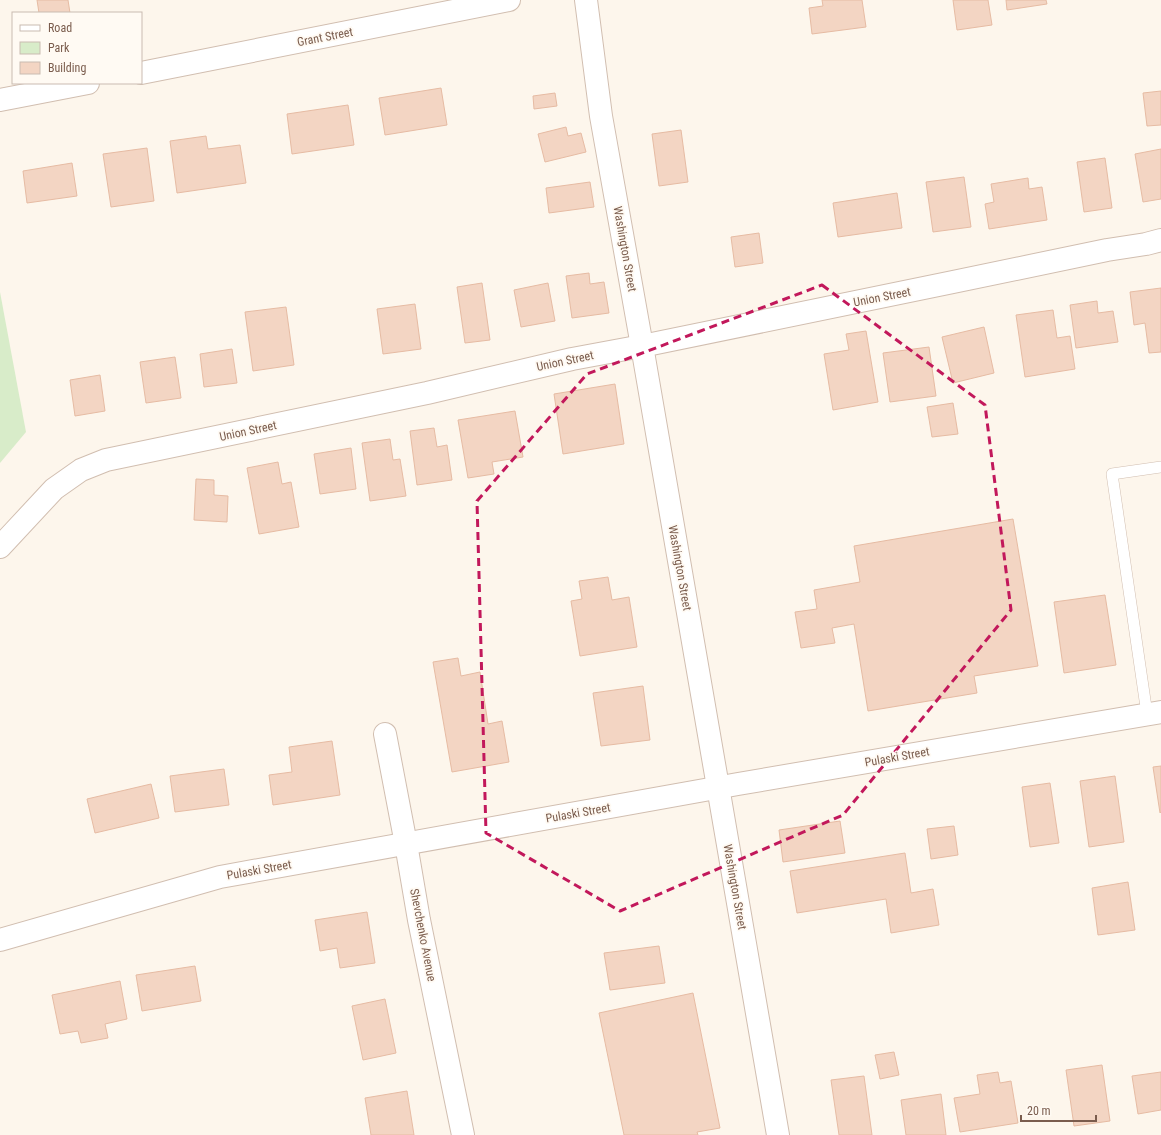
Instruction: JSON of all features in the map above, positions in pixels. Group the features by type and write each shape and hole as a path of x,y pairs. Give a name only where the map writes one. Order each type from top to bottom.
{"street":[{"name":"Grant Street","path":"142,73 509,0"},
{"name":"Washington Street","path":"586,0 601,116 778,1135"},
{"path":"0,100 83,84"},
{"name":"Union Street","path":"0,547 54,489 81,470 106,460 427,393 572,359 1161,240"},
{"name":"Pulaski Street","path":"0,940 220,877 718,788 1154,713"},
{"name":"Shevchenko Avenue","path":"386,734 419,920 463,1135"}],"lane":[{"path":"1154,713 1112,474 1161,467"}],"highlighted area":[{"path":"822,285 985,405 1011,610 843,815 620,911 486,833 477,501 587,374"}],"green space":[{"path":"0,292 26,432 0,463"}],"building":[{"path":"37,0 68,0 70,12 39,12"},
{"path":"822,0 862,0 866,27 812,34 809,8 823,6"},
{"path":"953,0 988,0 992,25 957,30"},
{"path":"1006,0 1046,0 1047,4 1007,10"},
{"path":"441,88 447,125 385,135 379,98"},
{"path":"1161,91 1161,125 1147,126 1143,93"},
{"path":"555,93 557,106 534,109 533,96"},
{"path":"348,105 354,145 292,154 287,114"},
{"path":"566,127 568,136 581,133 586,152 545,162 538,134"},
{"path":"681,130 688,182 659,186 652,134"},
{"path":"206,136 208,149 240,145 246,183 177,193 170,141"},
{"path":"147,148 154,201 111,207 103,154"},
{"path":"1161,149 1161,199 1143,202 1135,154"},
{"path":"1105,158 1112,208 1084,212 1077,162"},
{"path":"72,163 77,196 27,203 23,171"},
{"path":"964,177 971,227 933,232 926,182"},
{"path":"1028,178 1029,189 1042,187 1047,220 989,229 985,204 994,202 991,184"},
{"path":"590,182 594,207 549,213 546,188"},
{"path":"897,193 902,228 838,237 833,203"},
{"path":"759,233 763,263 735,267 731,237"},
{"path":"589,273 590,284 604,282 609,313 572,318 566,276"},
{"path":"482,283 490,340 465,343 457,287"},
{"path":"548,283 555,321 521,327 514,290"},
{"path":"1161,288 1161,352 1149,353 1145,323 1134,325 1130,292"},
{"path":"1097,301 1098,313 1113,311 1118,342 1076,348 1070,305"},
{"path":"415,304 421,349 383,354 377,309"},
{"path":"286,307 294,365 253,371 245,312"},
{"path":"1053,310 1057,338 1070,336 1075,369 1025,377 1016,315"},
{"path":"984,327 994,373 953,383 942,337"},
{"path":"866,331 878,402 833,410 824,354 849,350 846,334"},
{"path":"929,347 936,396 890,402 883,353"},
{"path":"232,349 237,383 204,387 200,354"},
{"path":"175,357 181,398 146,403 140,362"},
{"path":"100,375 105,411 75,416 70,380"},
{"path":"615,384 624,444 563,454 554,394"},
{"path":"953,403 958,434 932,437 927,407"},
{"path":"515,411 523,457 492,462 494,474 468,478 458,420"},
{"path":"434,428 437,447 447,445 452,480 417,485 410,431"},
{"path":"390,439 393,460 400,459 406,496 370,501 362,443"},
{"path":"351,448 356,489 320,494 314,454"},
{"path":"278,462 282,484 291,482 299,527 259,534 247,468"},
{"path":"196,479 214,480 214,495 228,496 227,522 194,520"},
{"path":"1013,519 1038,666 974,676 977,693 868,711 854,624 832,628 835,643 801,648 795,612 817,609 814,590 860,582 854,546"},
{"path":"608,577 612,600 629,597 637,647 580,656 571,601 582,599 579,581"},
{"path":"1105,595 1116,665 1064,673 1054,602"},
{"path":"458,658 461,676 480,672 488,724 502,721 509,762 452,772 433,662"},
{"path":"643,686 650,740 601,746 593,693"},
{"path":"332,741 340,795 273,805 269,775 292,772 289,747"},
{"path":"1161,766 1161,812 1160,813 1153,767"},
{"path":"224,769 229,805 175,812 170,776"},
{"path":"1115,776 1124,842 1089,847 1080,781"},
{"path":"1050,783 1059,843 1030,847 1022,787"},
{"path":"151,784 159,818 95,833 87,799"},
{"path":"840,821 845,853 783,862 779,830"},
{"path":"954,826 958,855 931,859 927,829"},
{"path":"905,853 911,893 933,889 939,925 891,933 886,899 797,913 790,871"},
{"path":"1128,882 1135,930 1098,935 1092,888"},
{"path":"367,912 375,963 340,968 337,948 320,951 315,920"},
{"path":"659,946 665,983 610,990 604,953"},
{"path":"195,966 201,1001 142,1011 136,975"},
{"path":"120,981 127,1019 105,1024 108,1038 81,1043 78,1031 60,1034 52,995"},
{"path":"693,993 720,1128 697,1132 698,1135 624,1135 599,1013"},
{"path":"385,999 396,1053 363,1060 352,1006"},
{"path":"894,1052 899,1075 880,1079 875,1055"},
{"path":"1102,1065 1110,1121 1074,1126 1066,1070"},
{"path":"998,1072 1000,1083 1011,1081 1018,1123 960,1132 954,1098 980,1094 977,1075"},
{"path":"1161,1072 1161,1110 1138,1114 1132,1076"},
{"path":"864,1076 872,1135 839,1135 831,1080"},
{"path":"407,1091 414,1135 371,1135 365,1098"},
{"path":"941,1094 946,1135 906,1135 901,1100"}]}
